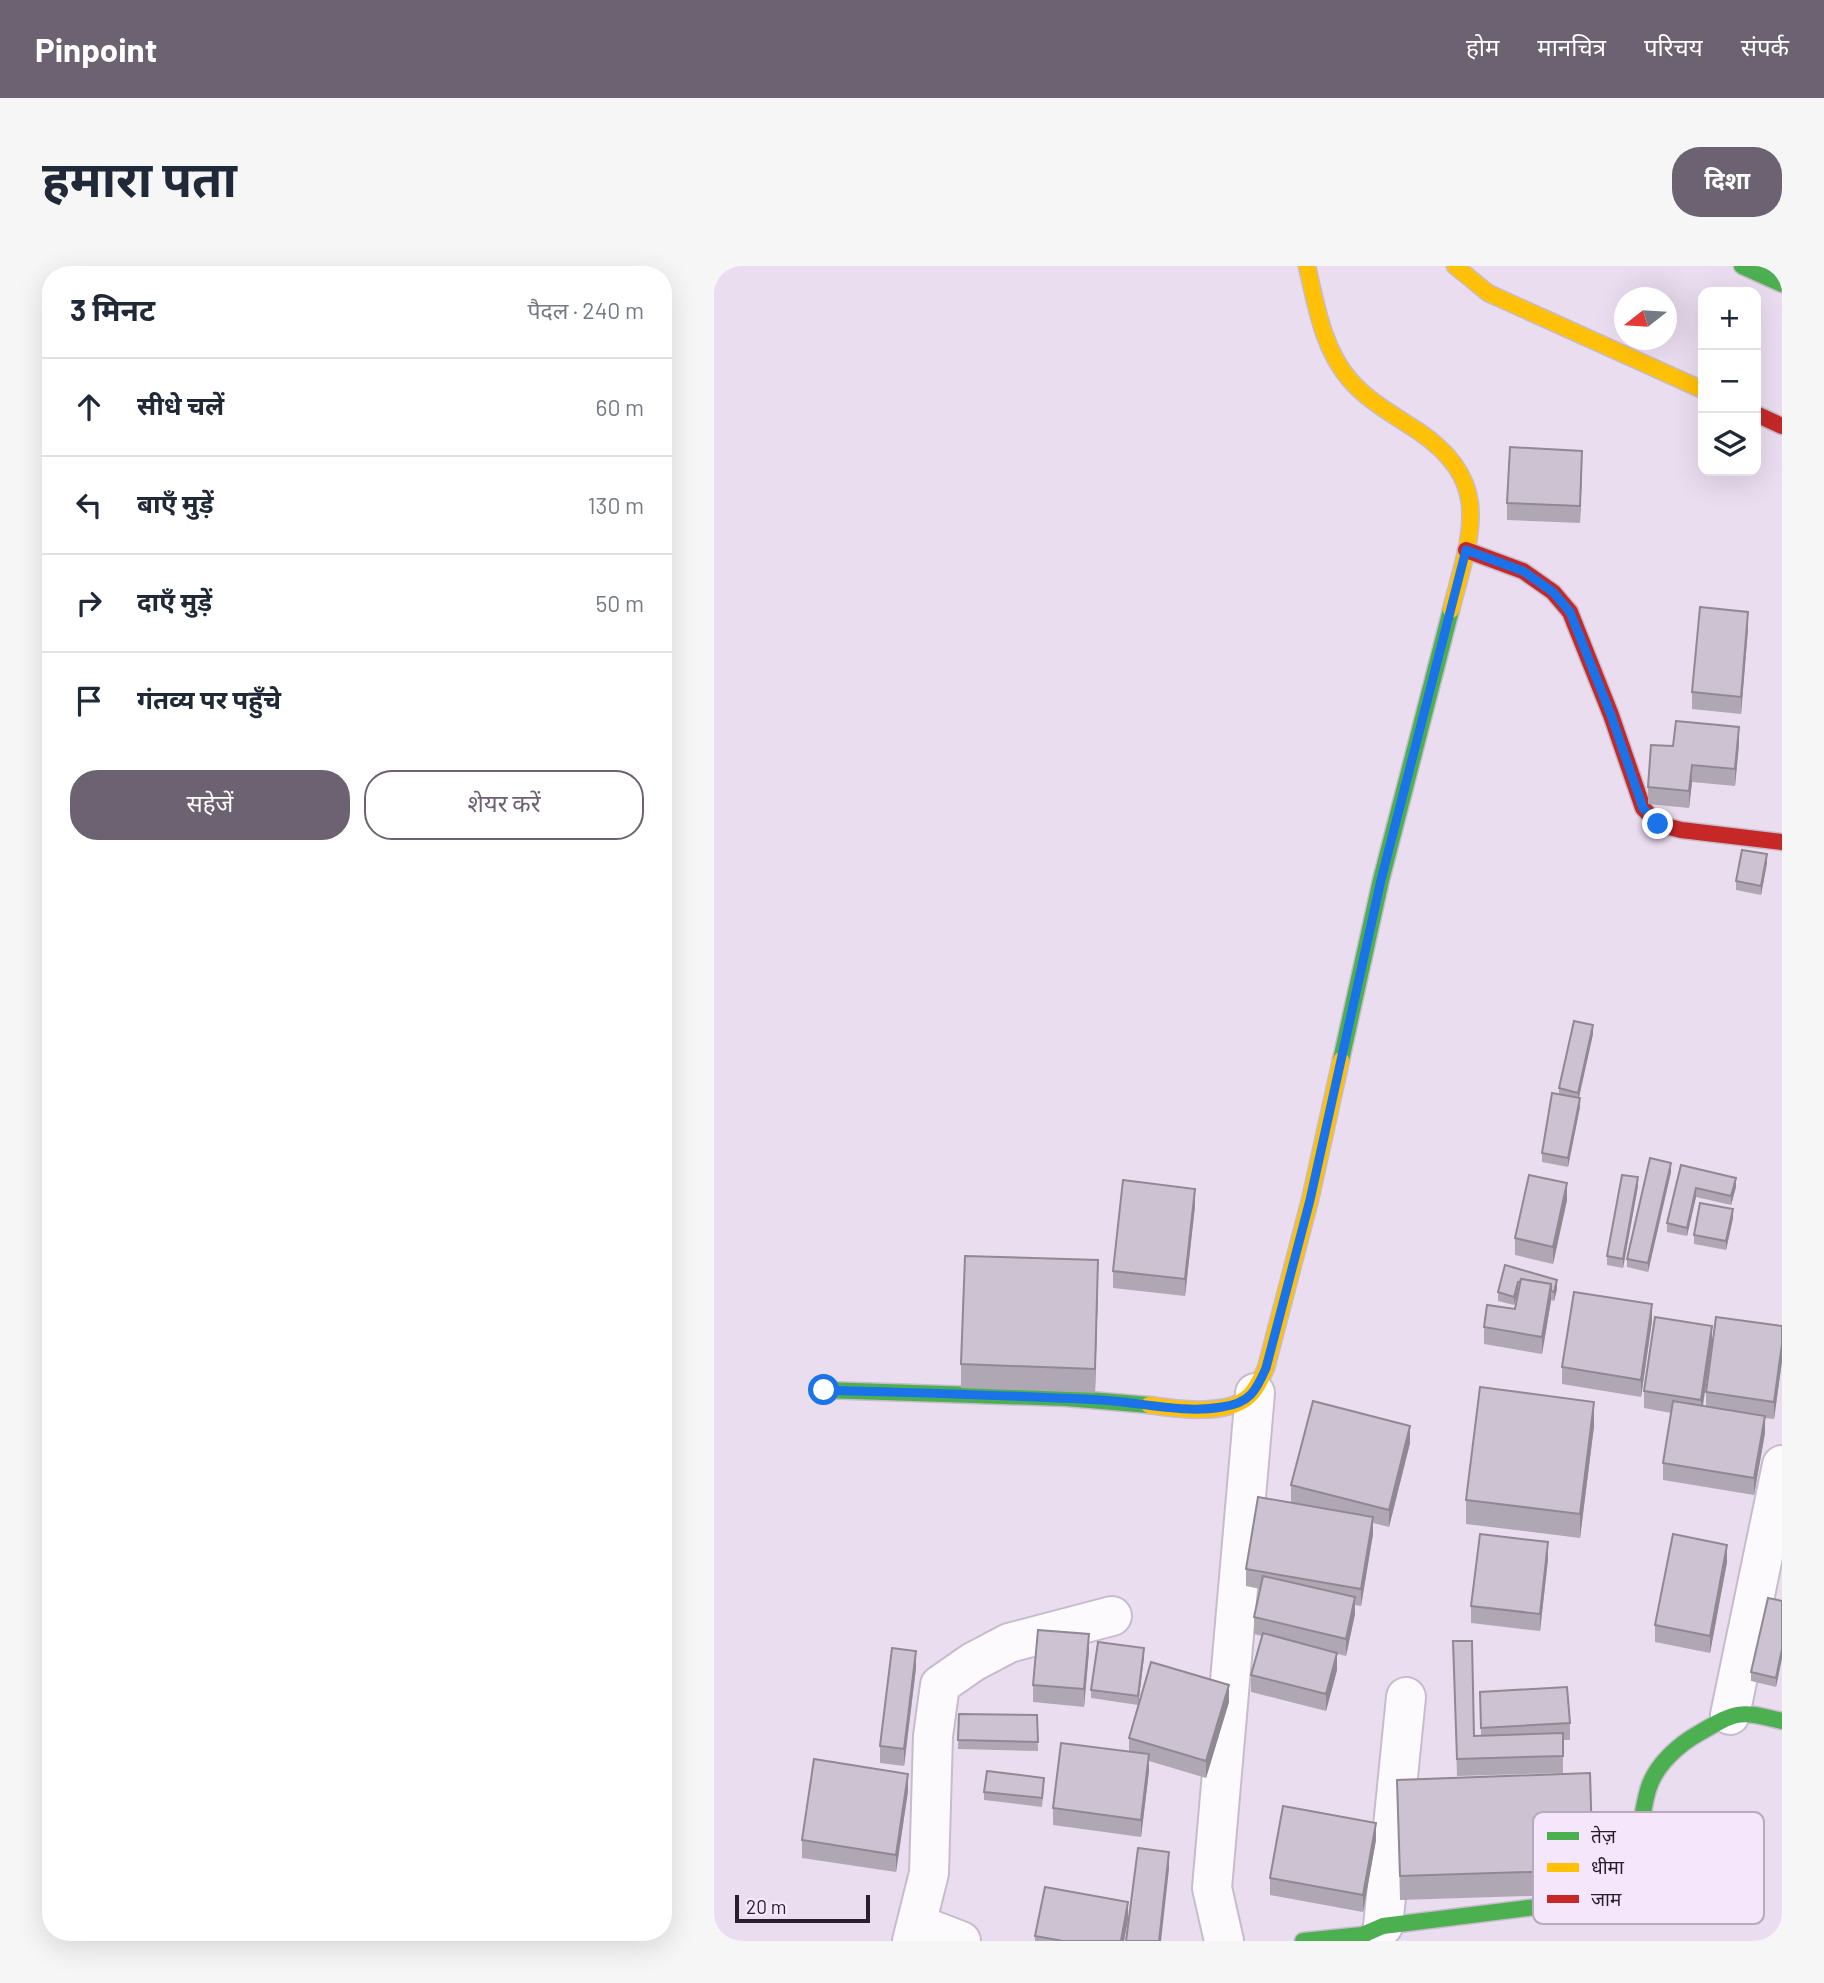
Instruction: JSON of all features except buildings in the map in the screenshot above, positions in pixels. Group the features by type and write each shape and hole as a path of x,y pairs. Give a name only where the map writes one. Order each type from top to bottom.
{"main road":[{"path":"824,1390 1102,1400 1198,1409 1238,1403 1255,1393 1266,1368 1310,1200 1381,880 1472,529 1469,498 1462,473 1442,448 1381,409 1350,380 1331,352 1307,266"},
{"path":"1454,266 1488,293 1698,388"},
{"path":"1742,266 1782,284"},
{"path":"1761,416 1782,426"},
{"path":"1466,550 1523,571 1553,592 1570,612 1611,715 1643,808 1658,824 1681,831 1782,842"},
{"path":"1643,1812 1648,1788 1660,1765 1688,1739 1730,1715 1749,1713 1782,1721"},
{"path":"1303,1941 1362,1935 1383,1926 1533,1907"}],"street":[{"path":"1224,1941 1212,1888 1255,1393"},
{"path":"1730,1715 1782,1465"},
{"path":"961,1941 915,1932 929,1873 933,1736 940,1685 973,1662 1009,1643 1111,1616"},
{"path":"1383,1926 1406,1697"}],"traffic: fast":[{"path":"1742,266 1782,284"},
{"path":"1341,1060 1381,880 1451,610"},
{"path":"824,1390 1066,1398 1149,1405"},
{"path":"1643,1812 1656,1772 1676,1749 1693,1737 1740,1714 1782,1721"},
{"path":"1303,1941 1362,1935 1383,1926 1533,1907"}],"traffic: slow":[{"path":"1307,266 1322,326 1341,368 1365,395 1442,451 1458,470 1467,491 1469,534 1451,610"},
{"path":"1455,266 1488,293 1698,388"},
{"path":"1149,1405 1200,1410 1227,1407 1248,1397 1258,1383 1266,1368 1310,1200 1341,1060"}],"traffic: jam":[{"path":"1761,416 1782,426"},
{"path":"1466,550 1523,571 1553,592 1570,612 1611,715 1643,808 1658,824 1681,830 1782,842"}],"route":[{"path":"824,1390 1102,1400 1198,1409 1238,1403 1255,1393 1266,1368 1310,1200 1381,880 1466,550 1523,571 1553,592 1570,612 1611,715 1643,808 1658,824"}]}
